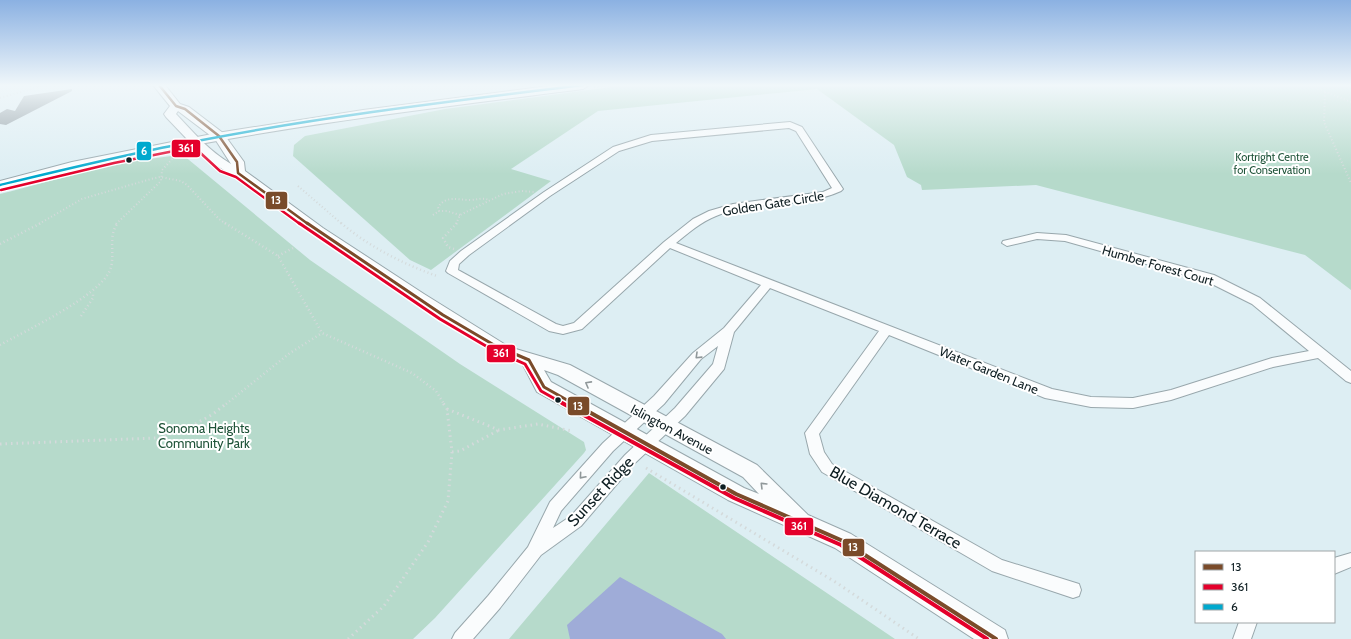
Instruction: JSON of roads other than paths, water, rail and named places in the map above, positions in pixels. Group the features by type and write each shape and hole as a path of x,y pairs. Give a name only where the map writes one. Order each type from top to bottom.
{"main road":[{"name":"Islington Avenue","path":"171,115 223,167 238,173 318,231 418,298 503,350 529,360 564,370 750,471 800,522"},
{"path":"192,115 214,132 237,162 238,173"},
{"path":"0,185 113,158 192,137 293,115"},
{"path":"214,132 349,115"},
{"path":"0,176 63,159 192,137"},
{"name":"Islington Avenue","path":"529,360 544,387 736,494 843,541 996,639"}],"street":[{"name":"Golden Gate Circle","path":"790,125 799,129 838,190 825,195 733,207 713,213 697,221 668,244 578,326 563,330 553,328 452,271 454,263 465,253 547,194 616,149 651,138 790,125"},
{"name":"Humber Forest Court","path":"1007,243 1037,236 1066,238 1210,278 1256,301 1351,378"},
{"name":"Water Garden Lane","path":"668,244 1050,394 1091,402 1133,404 1171,395 1272,363 1322,353"},
{"name":"Sunset Ridge","path":"461,639 494,602 534,552 555,506 608,447 659,400 697,356 728,331 768,284"},
{"name":"Blue Diamond Terrace","path":"886,330 812,433 817,454 827,468 998,566 1073,590"},
{"name":"Sunset Ridge","path":"534,552 576,521 630,459 680,412 719,366 728,331"},
{"path":"1335,566 1351,560"},
{"path":"1242,639 1248,623"}],"water":[{"path":"620,577 722,634 726,639 570,639 567,625"}],"park label":[{"name":"Kortright Centre for Conservation","path":"1272,163"},
{"name":"Sonoma Heights Community Park","path":"204,436"}]}
